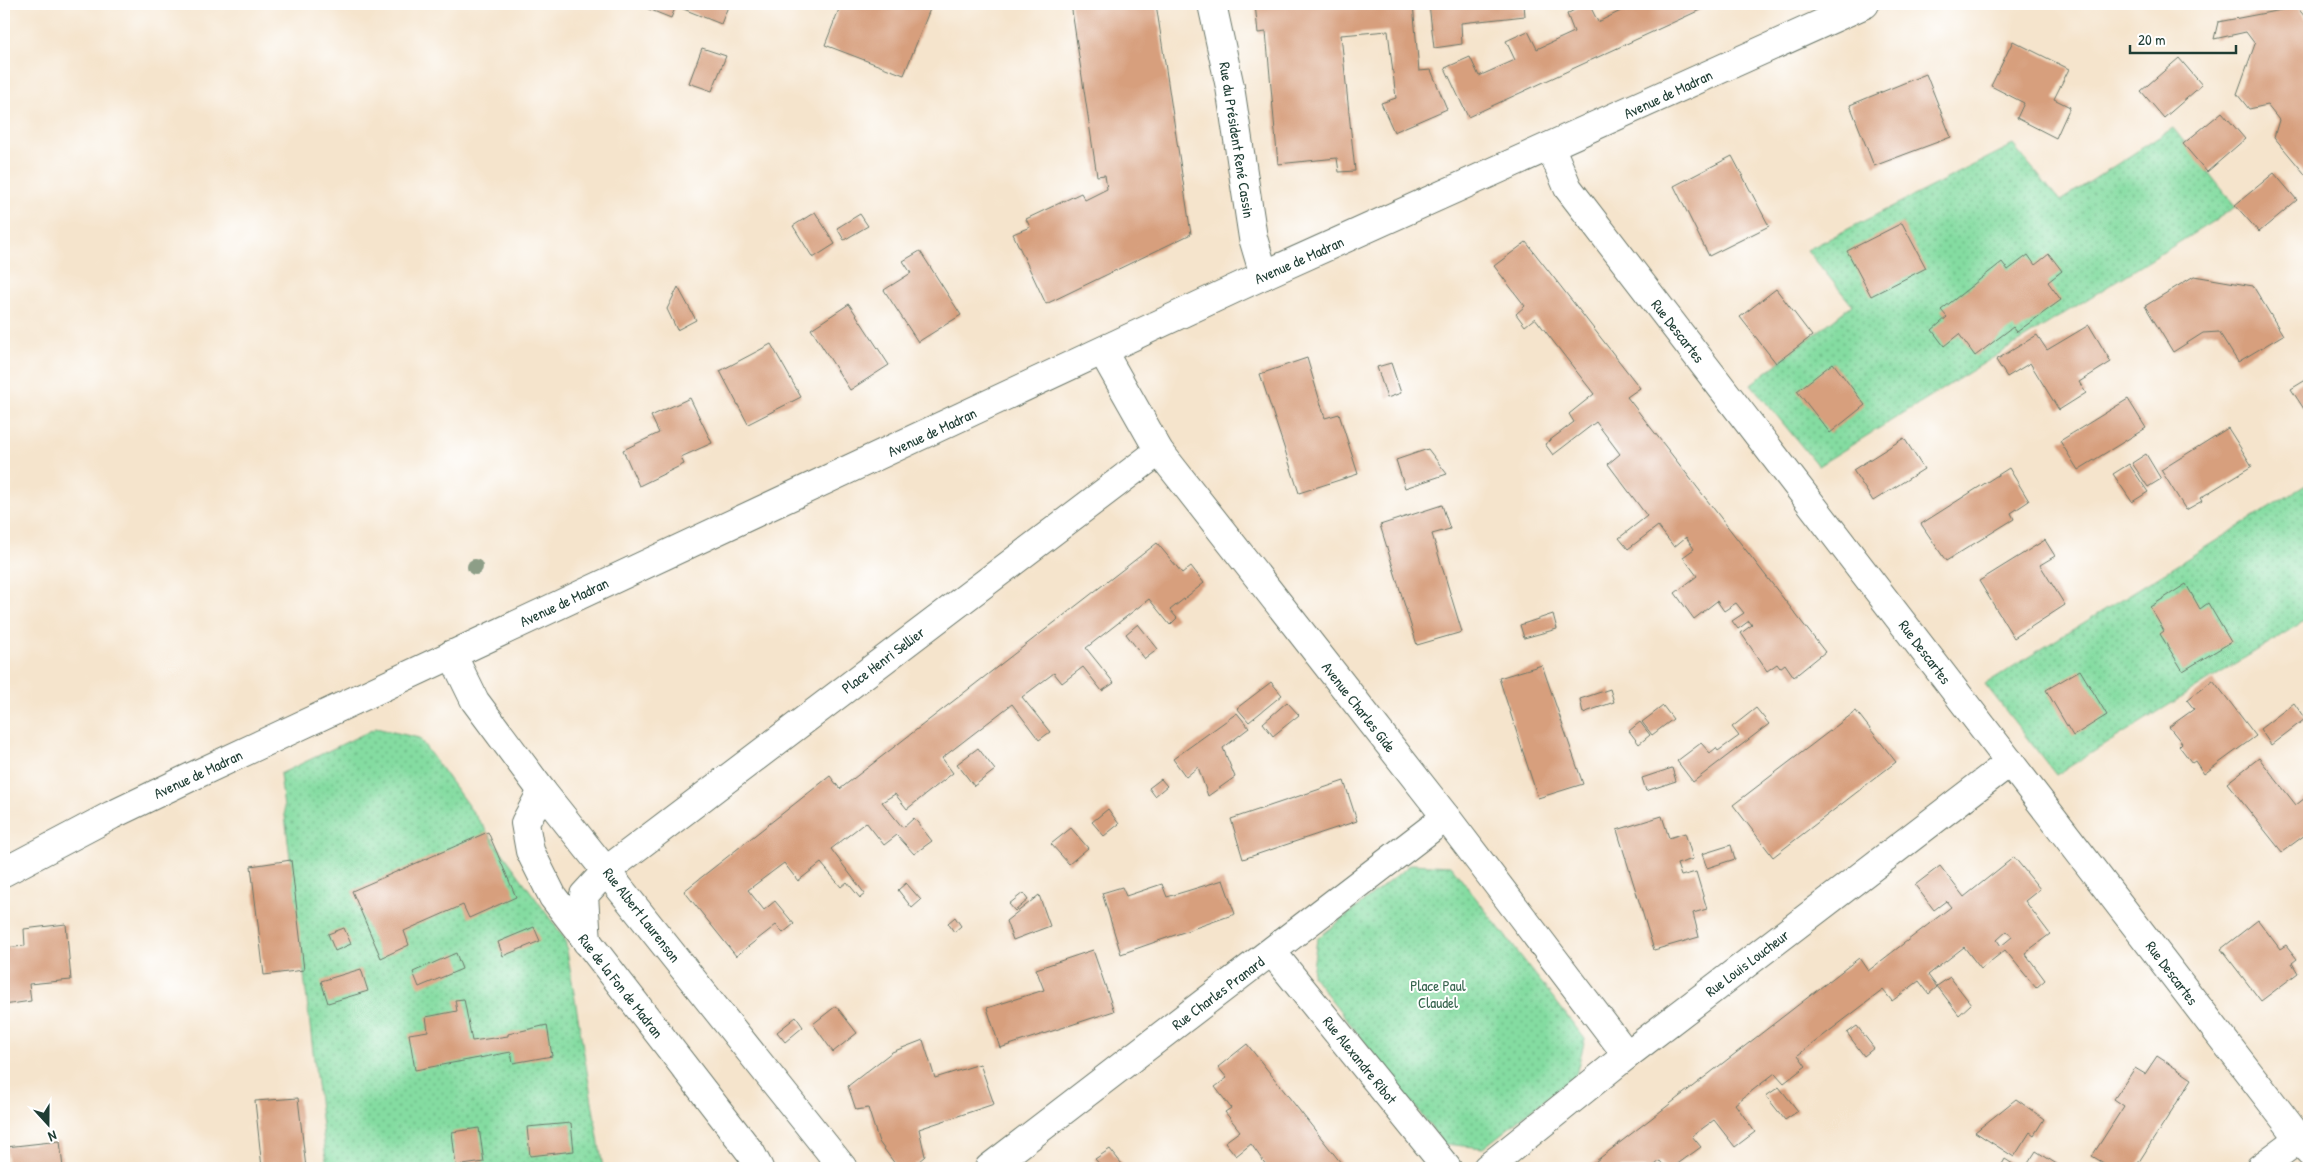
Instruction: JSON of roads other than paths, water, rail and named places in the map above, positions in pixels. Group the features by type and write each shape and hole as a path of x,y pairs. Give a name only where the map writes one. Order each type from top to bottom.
{"street":[{"name":"Rue du Président René Cassin","path":"1212,4 1230,87 1253,238 1264,275"},
{"name":"Avenue de Madran","path":"4,872 112,815 1264,275 1551,148 1865,4"},
{"name":"Rue Descartes","path":"1551,148 1568,188 2304,1145"},
{"name":"Avenue Charles Gide","path":"1103,352 1159,451 1446,817 1627,1055"},
{"name":"Place Henri Sellier","path":"587,942 584,895 607,870 1159,451"},
{"name":"Rue Albert Laurenson","path":"452,654 475,701 542,791 607,870 843,1168"},
{"name":"Rue Louis Loucheur","path":"1487,1168 1627,1055 2010,762"},
{"name":"Rue de la Fon de Madran","path":"542,791 525,823 530,851 553,897 751,1153 759,1168"},
{"name":"Rue Charles Pranard","path":"989,1168 1446,817"},
{"name":"Rue Alexandre Ribot","path":"1272,952 1447,1168"},
{"path":"2260,1168 2304,1145"}],"park label":[{"name":"Place Paul Claudel","path":"1438,994"}]}
